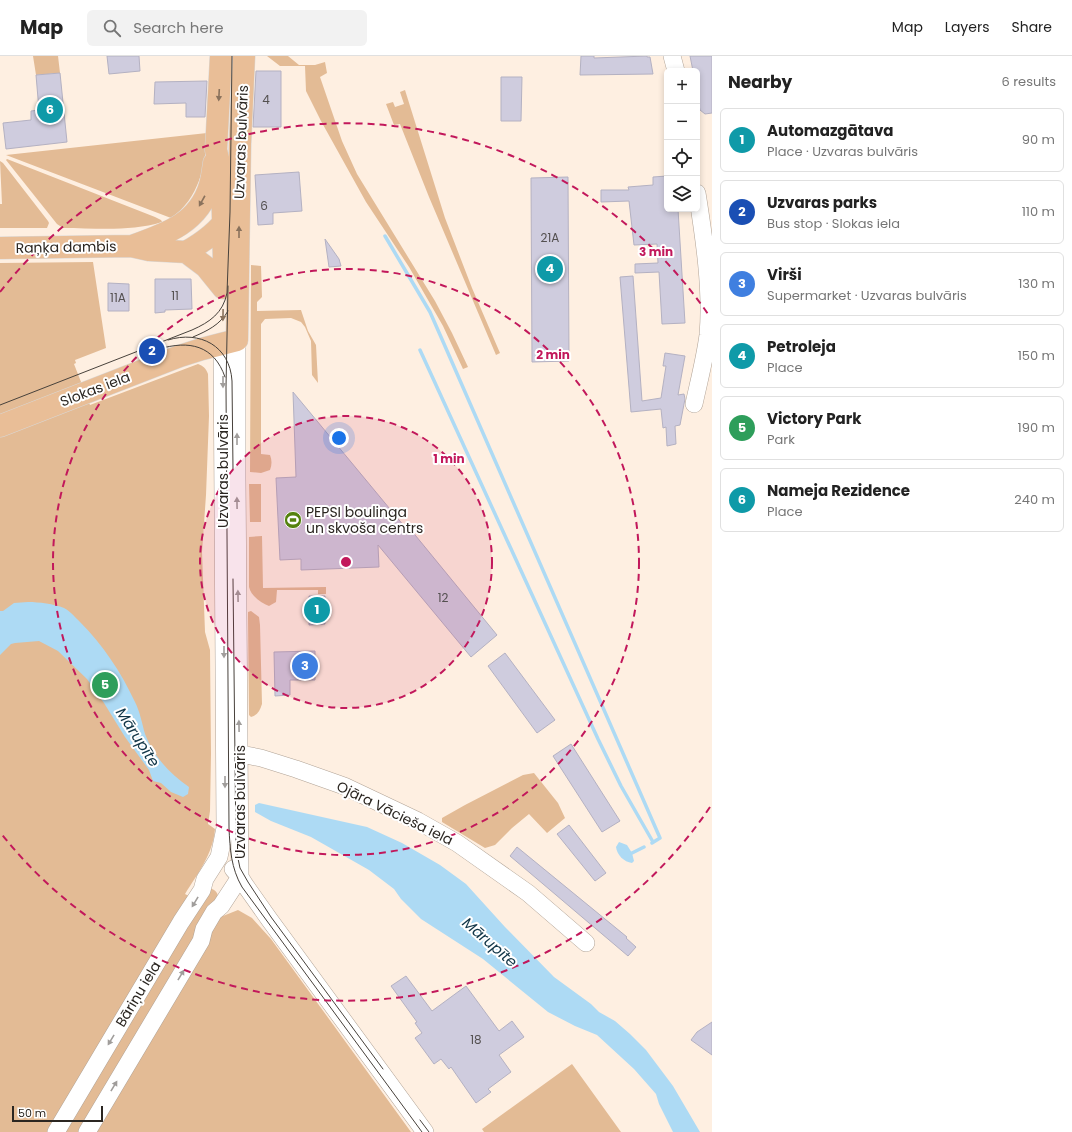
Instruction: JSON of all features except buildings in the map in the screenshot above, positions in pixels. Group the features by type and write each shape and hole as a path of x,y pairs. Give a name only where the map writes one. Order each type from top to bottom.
{"main road":[{"name":"Uzvaras bulvāris","path":"221,56 216,150 222,177 223,288 230,342"},
{"name":"Uzvaras bulvāris","path":"230,342 239,200 244,56"},
{"name":"Raņķa dambis","path":"131,246 158,237 182,225 192,216 203,202 210,185 216,150"},
{"path":"223,288 206,267 186,252 202,242 223,224 239,200"},
{"name":"Raņķa dambis","path":"0,248 131,246 149,250 186,252"},
{"name":"Slokas iela","path":"0,426 180,356 230,342"}],"street":[{"path":"672,56 675,68"},
{"path":"694,404 708,334 710,301 700,212"},
{"name":"Uzvaras bulvāris","path":"230,342 225,828 219,857 240,876 269,919 425,1132"},
{"name":"Uzvaras bulvāris","path":"230,342 237,484 240,876"},
{"name":"Ojāra Vācieša iela","path":"246,755 296,768 344,786 418,821 457,843 528,893 586,943"},
{"name":"Bāriņu iela","path":"56,1132 177,929 202,890 205,879 219,857"},
{"name":"Bāriņu iela","path":"87,1132 201,941 204,929 214,912 221,906 240,876"}],"shaded area":[{"path":"33,56 58,56 60,73 36,75"},
{"path":"267,56 288,56 299,65 315,65 325,62 327,73 320,77 342,141 357,174 435,301 468,367 463,369 443,326 409,267 366,202 321,121 306,91 305,66 280,66"},
{"path":"405,90 445,218 472,288 500,353 496,355 429,197 400,124 394,125 386,104 393,102 395,107 404,104 400,92"},
{"path":"207,133 203,169 199,180 188,201 181,210 171,218 6,155"},
{"path":"7,159 155,217 162,222 125,228 63,228 57,224 6,160"},
{"path":"0,161 48,221 49,223 47,228 0,228 0,204 2,204"},
{"path":"93,262 106,348 75,360 76,363 74,364 90,405 198,364 206,370 208,374 209,416 202,552 205,632 210,650 211,754 210,811 208,824 215,829 214,838 208,855 200,871 185,894 200,902 209,888 211,888 218,895 212,909 223,916 238,910 252,918 271,939 411,1132 0,1132 0,263"},
{"path":"251,265 261,266 262,297 257,302 257,311 301,310 308,331 316,345 318,383 312,375 311,341 305,327 301,322 291,318 265,319 261,324 261,454 270,455 272,462 270,470 261,473 250,472"},
{"path":"249,484 261,484 261,522 250,522"},
{"path":"262,536 263,588 326,587 326,594 318,594 318,590 277,590 276,602 269,606 257,599 249,587 249,537"},
{"path":"251,611 259,617 260,625 262,704 258,712 251,717 249,715 248,612"},
{"path":"534,773 558,803 565,818 547,833 529,814 495,845 485,848 442,822 442,818 465,805 523,775"},
{"path":"572,1064 621,1132 484,1132 482,1129"}],"water":[{"name":"Mārupīte","path":"28,602 56,605 64,608 74,616 96,640 111,659 130,691 138,710 148,742 163,764 189,787 188,794 183,797 171,792 161,783 153,781 149,770 125,737 87,679 58,651 39,641 11,644 0,655 0,611 3,611 14,603"},
{"name":"Mārupīte","path":"259,803 367,827 402,843 440,865 466,884 505,927 554,977 591,1004 599,1012 615,1021 646,1050 673,1086 700,1132 673,1132 659,1104 656,1094 634,1069 597,1035 575,1026 548,1012 483,959 421,919 401,899 394,889 369,870 311,837 271,821 255,812 255,805"},
{"path":"619,842 627,845 632,853 634,861 632,863 624,860 619,855 616,847"}],"waterway":[{"path":"385,236 430,312 441,337 660,838 652,843"},
{"path":"420,350 598,739 621,786 653,842"},
{"path":"632,853 644,847"}],"tram line":[{"path":"0,405 192,330 210,320 219,311 227,293 230,212 232,56"},
{"path":"228,286 226,387 229,828 233,866 242,887 422,1132"},
{"path":"193,337 217,324 228,311"},
{"path":"168,340 180,337 202,339 219,350 226,358 232,381 233,469"},
{"path":"159,349 180,345 190,345 199,348 214,358 225,377"},
{"path":"233,579 236,849 240,868 271,917 383,1069"},
{"path":"420,1120 429,1132"}],"place":[{"name":"Nameja Rezidence","path":"50,110"},
{"name":"Petroleja","path":"550,269"},
{"name":"Uzvaras parks","path":"152,351"},
{"name":"PEPSI boulinga un skvoša centrs","path":"293,520"},
{"name":"Automazgātava","path":"317,610"},
{"name":"Virši","path":"305,666"},
{"name":"Victory Park","path":"105,685"}]}
